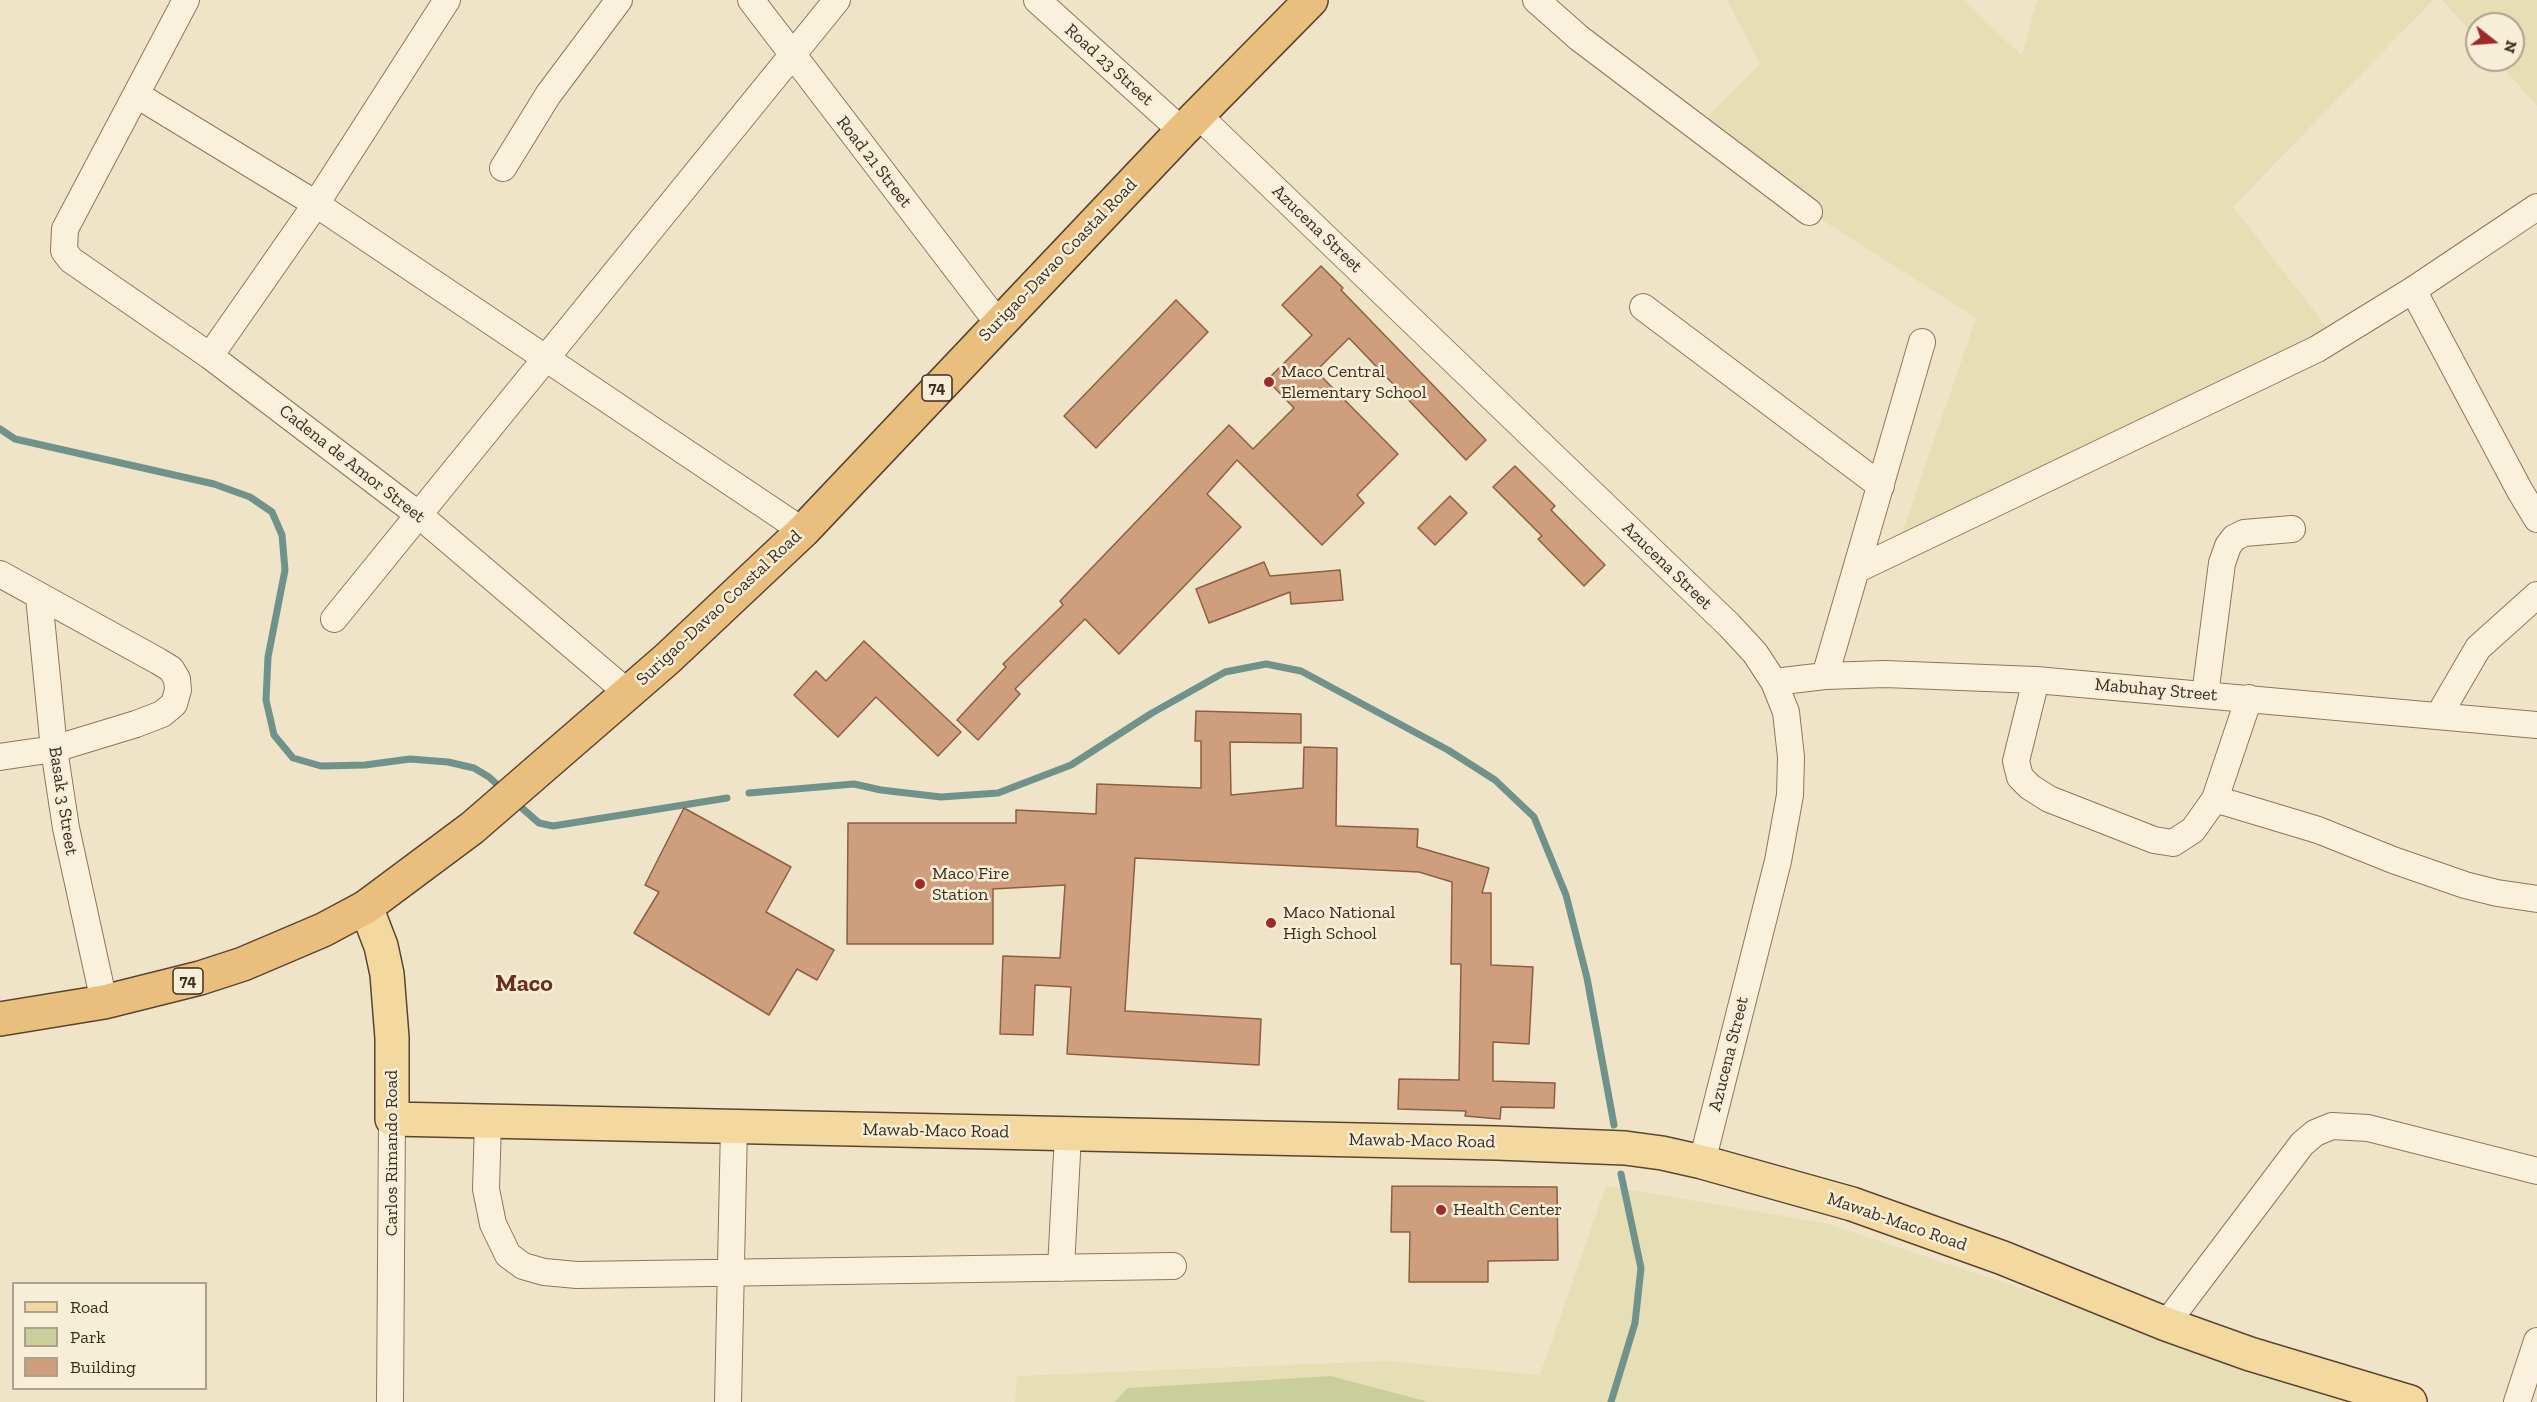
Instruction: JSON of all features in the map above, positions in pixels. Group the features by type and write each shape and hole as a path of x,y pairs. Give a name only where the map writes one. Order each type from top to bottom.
{"highway":[{"name":"Surigao-Davao Coastal Road","path":"0,1019 104,1002 200,978 243,964 323,930 366,907 472,828 724,607 803,531 998,323 1311,0"}],"main road":[{"name":"Carlos Rimando Road","path":"366,907 381,946 391,1006 392,1119"},
{"name":"Mawab-Maco Road","path":"392,1119 1577,1146 1643,1151 1702,1162 1852,1204 2003,1258 2166,1324 2250,1354 2410,1402"}],"street":[{"path":"186,0 137,95 316,204 803,531"},
{"path":"210,356 316,204 447,0"},
{"path":"503,168 548,95 620,0"},
{"name":"Road 21 Street","path":"751,0 998,323"},
{"path":"334,619 837,0"},
{"name":"Road 23 Street","path":"1037,0 1190,123"},
{"path":"1536,0 1579,38 1809,212"},
{"name":"Cadena de Amor Street","path":"137,95 65,229 64,251 71,260 210,356 419,515 628,693"},
{"name":"Azucena Street","path":"1190,123 1729,625 1755,653 1773,682 1786,712 1791,756 1790,795 1778,861 1702,1162"},
{"path":"1857,570 2317,349 2413,290 2537,207"},
{"path":"2413,290 2514,481 2537,519"},
{"path":"1643,307 1881,486"},
{"path":"1825,676 1922,342"},
{"path":"2205,695 2222,563 2228,546 2234,538 2244,532 2292,529"},
{"path":"0,574 171,669 177,679 178,690 174,704 162,714 95,738 54,749 0,757"},
{"path":"2439,715 2478,648 2537,595"},
{"name":"Basak 3 Street","path":"39,597 54,749 71,852 104,1002"},
{"name":"Mabuhay Street","path":"1773,682 1825,676 1885,674 2036,680 2537,725"},
{"path":"2036,680 2016,761 2020,777 2030,787 2049,799 2154,840 2173,843 2193,830 2216,799 2249,698"},
{"path":"2216,799 2318,830 2393,860 2465,885 2537,899"},
{"name":"Carlos Rimando Road","path":"390,1402 392,1119"},
{"path":"488,1121 486,1189 492,1224 508,1255 523,1266 544,1272 577,1275 1173,1266"},
{"path":"2166,1324 2302,1144 2315,1133 2332,1126 2368,1128 2537,1171"},
{"path":"728,1402 734,1127"},
{"path":"1061,1268 1068,1135"},
{"path":"2517,1402 2537,1341"}],"shaded area":[{"path":"1727,0 1963,0 2022,56 2037,0 2433,0 2233,207 2329,330 1896,551 1976,318 1689,135 1760,64"},
{"path":"2442,0 2537,0 2537,106 2507,72 2525,72 2525,12 2465,12 2465,26"},
{"path":"1606,1186 1825,1223 2362,1402 1429,1402 1331,1376 1128,1388 1115,1402 1015,1402 1017,1376 1387,1361 1540,1375"}],"green space":[{"path":"1331,1376 1429,1402 1115,1402 1127,1388"}],"building":[{"path":"1321,266 1343,288 1341,290 1486,440 1466,460 1349,338 1316,371 1398,454 1357,495 1364,503 1322,545 1237,460 1207,494 1241,527 1119,654 1085,619 1015,689 1020,694 978,740 957,720 1006,667 1003,664 1063,605 1060,601 1229,425 1253,449 1294,408 1267,380 1312,335 1282,305"},
{"path":"1176,300 1208,332 1096,448 1064,416"},
{"path":"1515,466 1555,506 1551,510 1605,565 1584,586 1538,539 1542,536 1493,487"},
{"path":"1450,496 1467,513 1435,545 1418,528"},
{"path":"1264,562 1270,576 1340,570 1343,600 1291,604 1290,592 1209,623 1196,589"},
{"path":"864,641 961,732 938,756 876,697 838,737 794,695 816,671 826,681"},
{"path":"1196,711 1301,714 1301,743 1230,742 1231,795 1303,788 1304,747 1337,748 1336,826 1418,829 1417,847 1489,868 1482,893 1491,893 1491,965 1533,967 1529,1044 1493,1042 1493,1081 1555,1083 1554,1108 1501,1107 1500,1119 1465,1116 1466,1111 1398,1109 1399,1079 1459,1080 1461,964 1451,964 1452,882 1419,872 1135,858 1125,1011 1261,1019 1259,1065 1067,1054 1071,987 1035,985 1033,1035 1000,1034 1003,956 1060,958 1065,885 993,889 993,944 847,944 848,823 1016,823 1016,810 1096,814 1097,784 1201,788 1201,741 1195,741"},
{"path":"684,808 791,867 766,912 834,950 817,980 797,969 769,1015 634,933 659,892 645,885"},
{"path":"1392,1186 1557,1187 1558,1260 1488,1261 1488,1282 1409,1282 1410,1232 1391,1232"}],"waterway":[{"path":"0,429 15,439 214,484 250,497 272,512 282,535 285,570 268,657 266,700 274,735 293,758 321,766 365,765 410,759 448,762 474,768 489,777 503,790"},
{"path":"749,793 854,784 881,790 941,797 998,793 1071,765 1152,713 1225,672 1266,664 1301,671 1448,750 1495,780 1534,817 1566,895 1587,978 1614,1125"},
{"path":"515,802 539,823 553,826 727,798"},
{"path":"1611,1402 1635,1323 1641,1268 1621,1174"}],"place":[{"name":"Maco Central Elementary School","path":"1269,382"},
{"name":"Maco Fire Station","path":"920,884"},
{"name":"Maco National High School","path":"1271,923"},
{"name":"Health Center","path":"1441,1210"}],"district":[{"name":"Maco","path":"524,984"}]}
